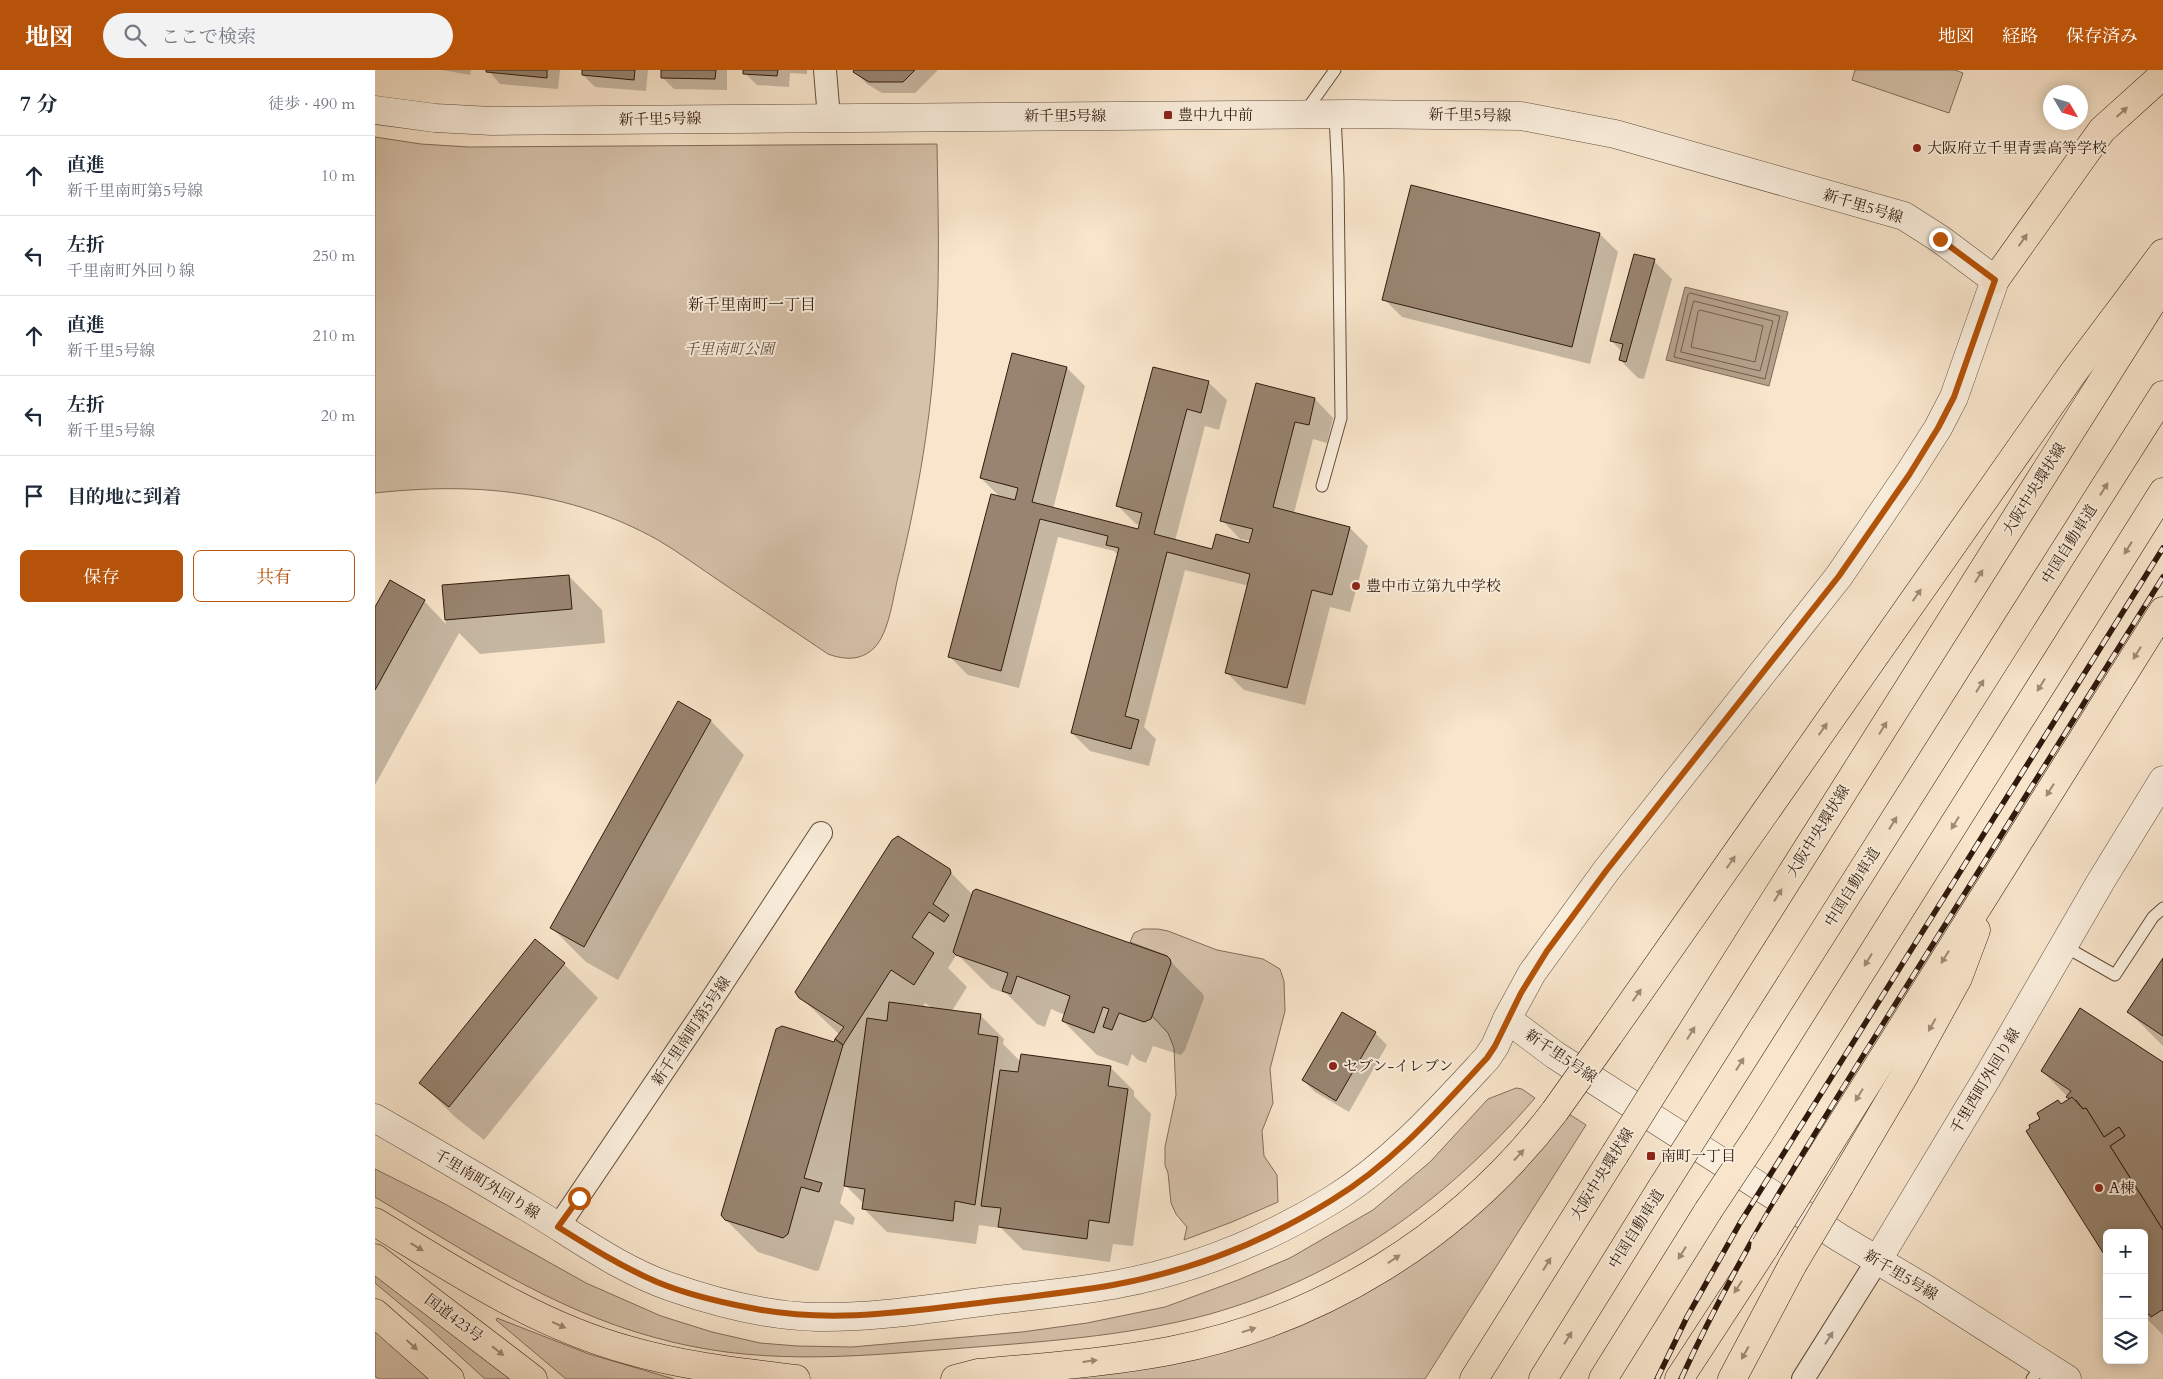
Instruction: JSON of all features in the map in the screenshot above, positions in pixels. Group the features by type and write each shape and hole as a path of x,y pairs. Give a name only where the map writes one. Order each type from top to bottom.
{"main road":[{"path":"1995,280 2102,130 2163,75"},
{"path":"955,1379 977,1373 1170,1351 1238,1333 1312,1306 1373,1273 1448,1221 1475,1198 1536,1136 1555,1111 2073,373 2163,253"},
{"name":"大阪中央環状線","path":"1474,1379 2163,285"},
{"name":"中国自動車道","path":"1543,1379 1664,1184 2163,395"},
{"path":"1603,1379 2163,492"},
{"path":"1679,1379 1765,1247 2000,868 2163,612"},
{"path":"1731,1379 1793,1264 1903,1078 1957,978 2000,868"},
{"path":"375,1222 506,1300 573,1332 627,1350 688,1365 796,1379"},
{"name":"国道423号","path":"375,1258 533,1379"},
{"path":"1454,1379 1528,1293"},
{"path":"375,1313 450,1379"}],"street":[{"path":"825,70 829,118"},
{"name":"新千里5号線","path":"375,110 473,121 1335,114 1521,116 1615,134 1904,216 1940,239 1995,280"},
{"path":"1507,1019 1532,973 1606,871 1833,583 1909,475 1938,428 1954,397 1995,280"},
{"name":"千里西町外回り線","path":"1803,1379 1987,1078 2063,946 2163,780"},
{"name":"新千里南町第5号線","path":"558,1227 691,1032 821,833"},
{"name":"新千里5号線","path":"1507,1019 1555,1055 1877,1260 2037,1371 2067,1379"},
{"name":"千里南町外回り線","path":"375,1118 613,1260 668,1286 749,1308 798,1316 841,1316 906,1312 1082,1290 1146,1278 1204,1260 1270,1234 1333,1200 1368,1175 1408,1142 1487,1058 1495,1046 1507,1019"}],"lane":[{"path":"1303,115 1335,70"},
{"path":"1322,486 1341,418 1338,178 1335,114"},
{"path":"2063,946 2115,975 2153,917 2163,908"}],"green space":[{"path":"1855,70 1955,70 1963,73 1949,113 1852,80"},
{"name":"千里南町公園","path":"375,137 421,144 469,147 937,144 937,310 928,425 912,514 890,613 884,633 874,648 864,655 852,658 828,654 658,540 624,523 590,510 555,500 485,490 412,490 375,493"},
{"path":"1143,929 1168,931 1217,950 1263,959 1280,969 1284,981 1285,1011 1270,1069 1273,1103 1262,1131 1264,1156 1277,1175 1278,1202 1184,1240 1187,1227 1176,1214 1171,1203 1168,1173 1165,1165 1165,1147 1176,1095 1174,1048 1168,1033 1152,1016 1171,961 1167,956 1130,942 1134,933"},
{"path":"1516,1088 1522,1089 1535,1098 1466,1170 1389,1230 1347,1256 1304,1279 1258,1298 1210,1314 1146,1328 1081,1338 875,1355 802,1357 765,1356 691,1346 615,1325 544,1295 476,1258 375,1197 375,1169 445,1204 586,1283 661,1316 712,1332 760,1343 852,1347 1022,1332 1087,1323 1165,1307 1238,1280 1290,1258 1373,1210 1430,1162 1488,1099"},
{"path":"1566,1112 1586,1125 1425,1379 1035,1379 1316,1315"},
{"path":"375,1266 519,1379 485,1379 429,1328 375,1283"},
{"path":"497,1318 589,1354 674,1379 566,1379 496,1320"},
{"path":"375,1324 437,1379 379,1379 375,1376"}],"water":[{"path":"1685,287 1788,312 1769,386 1666,360"}],"building":[{"path":"486,70 547,70 547,78 486,72"},
{"path":"582,70 635,70 634,80 582,75"},
{"path":"661,70 716,70 715,79 661,78"},
{"path":"743,70 778,70 777,76 743,74"},
{"path":"854,70 915,70 903,82 869,82 853,72"},
{"path":"1411,185 1600,233 1572,347 1382,300"},
{"path":"1634,254 1655,259 1626,362 1619,360 1623,344 1610,341"},
{"path":"1012,353 1067,367 1032,502 1138,529 1142,513 1116,506 1153,367 1209,381 1201,413 1187,409 1154,534 1212,549 1216,534 1249,543 1253,529 1220,521 1256,383 1315,398 1309,425 1295,422 1273,507 1350,527 1332,595 1312,590 1287,688 1225,673 1250,574 1167,552 1125,716 1139,720 1131,749 1071,733 1119,548 1106,545 1108,536 1040,519 1001,671 948,657 991,494 1015,500 1018,488 980,478"},
{"path":"569,575 572,609 445,620 442,585"},
{"path":"390,580 425,600 375,690 375,607"},
{"path":"678,701 711,720 584,947 550,928"},
{"path":"898,836 950,869 951,873 933,904 949,915 944,922 929,912 912,937 934,953 914,985 891,970 843,1045 835,1039 844,1027 799,998 795,992 892,840"},
{"path":"976,889 1167,956 1171,963 1151,1019 1144,1022 1119,1013 1112,1030 1103,1027 1109,1009 1103,1007 1094,1033 1062,1021 1070,996 1017,976 1011,994 1002,991 1008,973 956,955 953,952 973,891"},
{"path":"535,939 565,963 449,1107 419,1083"},
{"path":"2163,958 2163,1036 2127,1012"},
{"path":"889,1002 981,1014 978,1034 998,1037 975,1205 955,1201 953,1221 862,1209 865,1189 844,1186 867,1018 887,1021"},
{"path":"2080,1008 2163,1062 2163,1230 2110,1146 2125,1136 2119,1127 2104,1137 2086,1108 2083,1109 2072,1097 2070,1099 2066,1097 2071,1091 2041,1071"},
{"name":"セブン-イレブン","path":"1342,1012 1376,1032 1336,1101 1302,1080"},
{"path":"782,1026 834,1042 835,1039 843,1045 804,1178 822,1183 819,1192 801,1187 788,1234 783,1238 725,1220 721,1215 776,1029"},
{"path":"1021,1054 1111,1066 1108,1086 1128,1089 1109,1223 1089,1220 1087,1239 998,1227 1001,1208 981,1206 1000,1070 1018,1072"},
{"name":"A棟","path":"2072,1097 2083,1109 2086,1108 2104,1137 2119,1127 2125,1136 2110,1146 2163,1230 2163,1311 2151,1317 2148,1315 2148,1229 2103,1229 2103,1253 2026,1131 2030,1128 2029,1125 2040,1119 2037,1113 2058,1100 2061,1104"}],"railway":[{"path":"1657,1379 1687,1317 1740,1223 2163,548"},
{"path":"1681,1379 1730,1281 1783,1186 2163,577"}],"place":[{"name":"豊中九中前","path":"1168,115"},
{"name":"大阪府立千里青雲高等学校","path":"1917,148"},
{"name":"豊中市立第九中学校","path":"1356,586"},
{"name":"セブン-イレブン","path":"1333,1066"},
{"name":"南町一丁目","path":"1651,1156"},
{"name":"A棟","path":"2099,1188"}],"district":[{"name":"新千里南町一丁目","path":"752,304"}],"route":[{"path":"579,1198 558,1227 613,1260 657,1282 693,1294 749,1308 798,1316 818,1317 906,1312 1073,1291 1146,1278 1176,1270 1250,1243 1333,1200 1368,1175 1408,1142 1487,1058 1532,973 1547,951 1606,871 1839,576 1929,444 1947,412 1961,380 1995,280 1940,239"}]}
